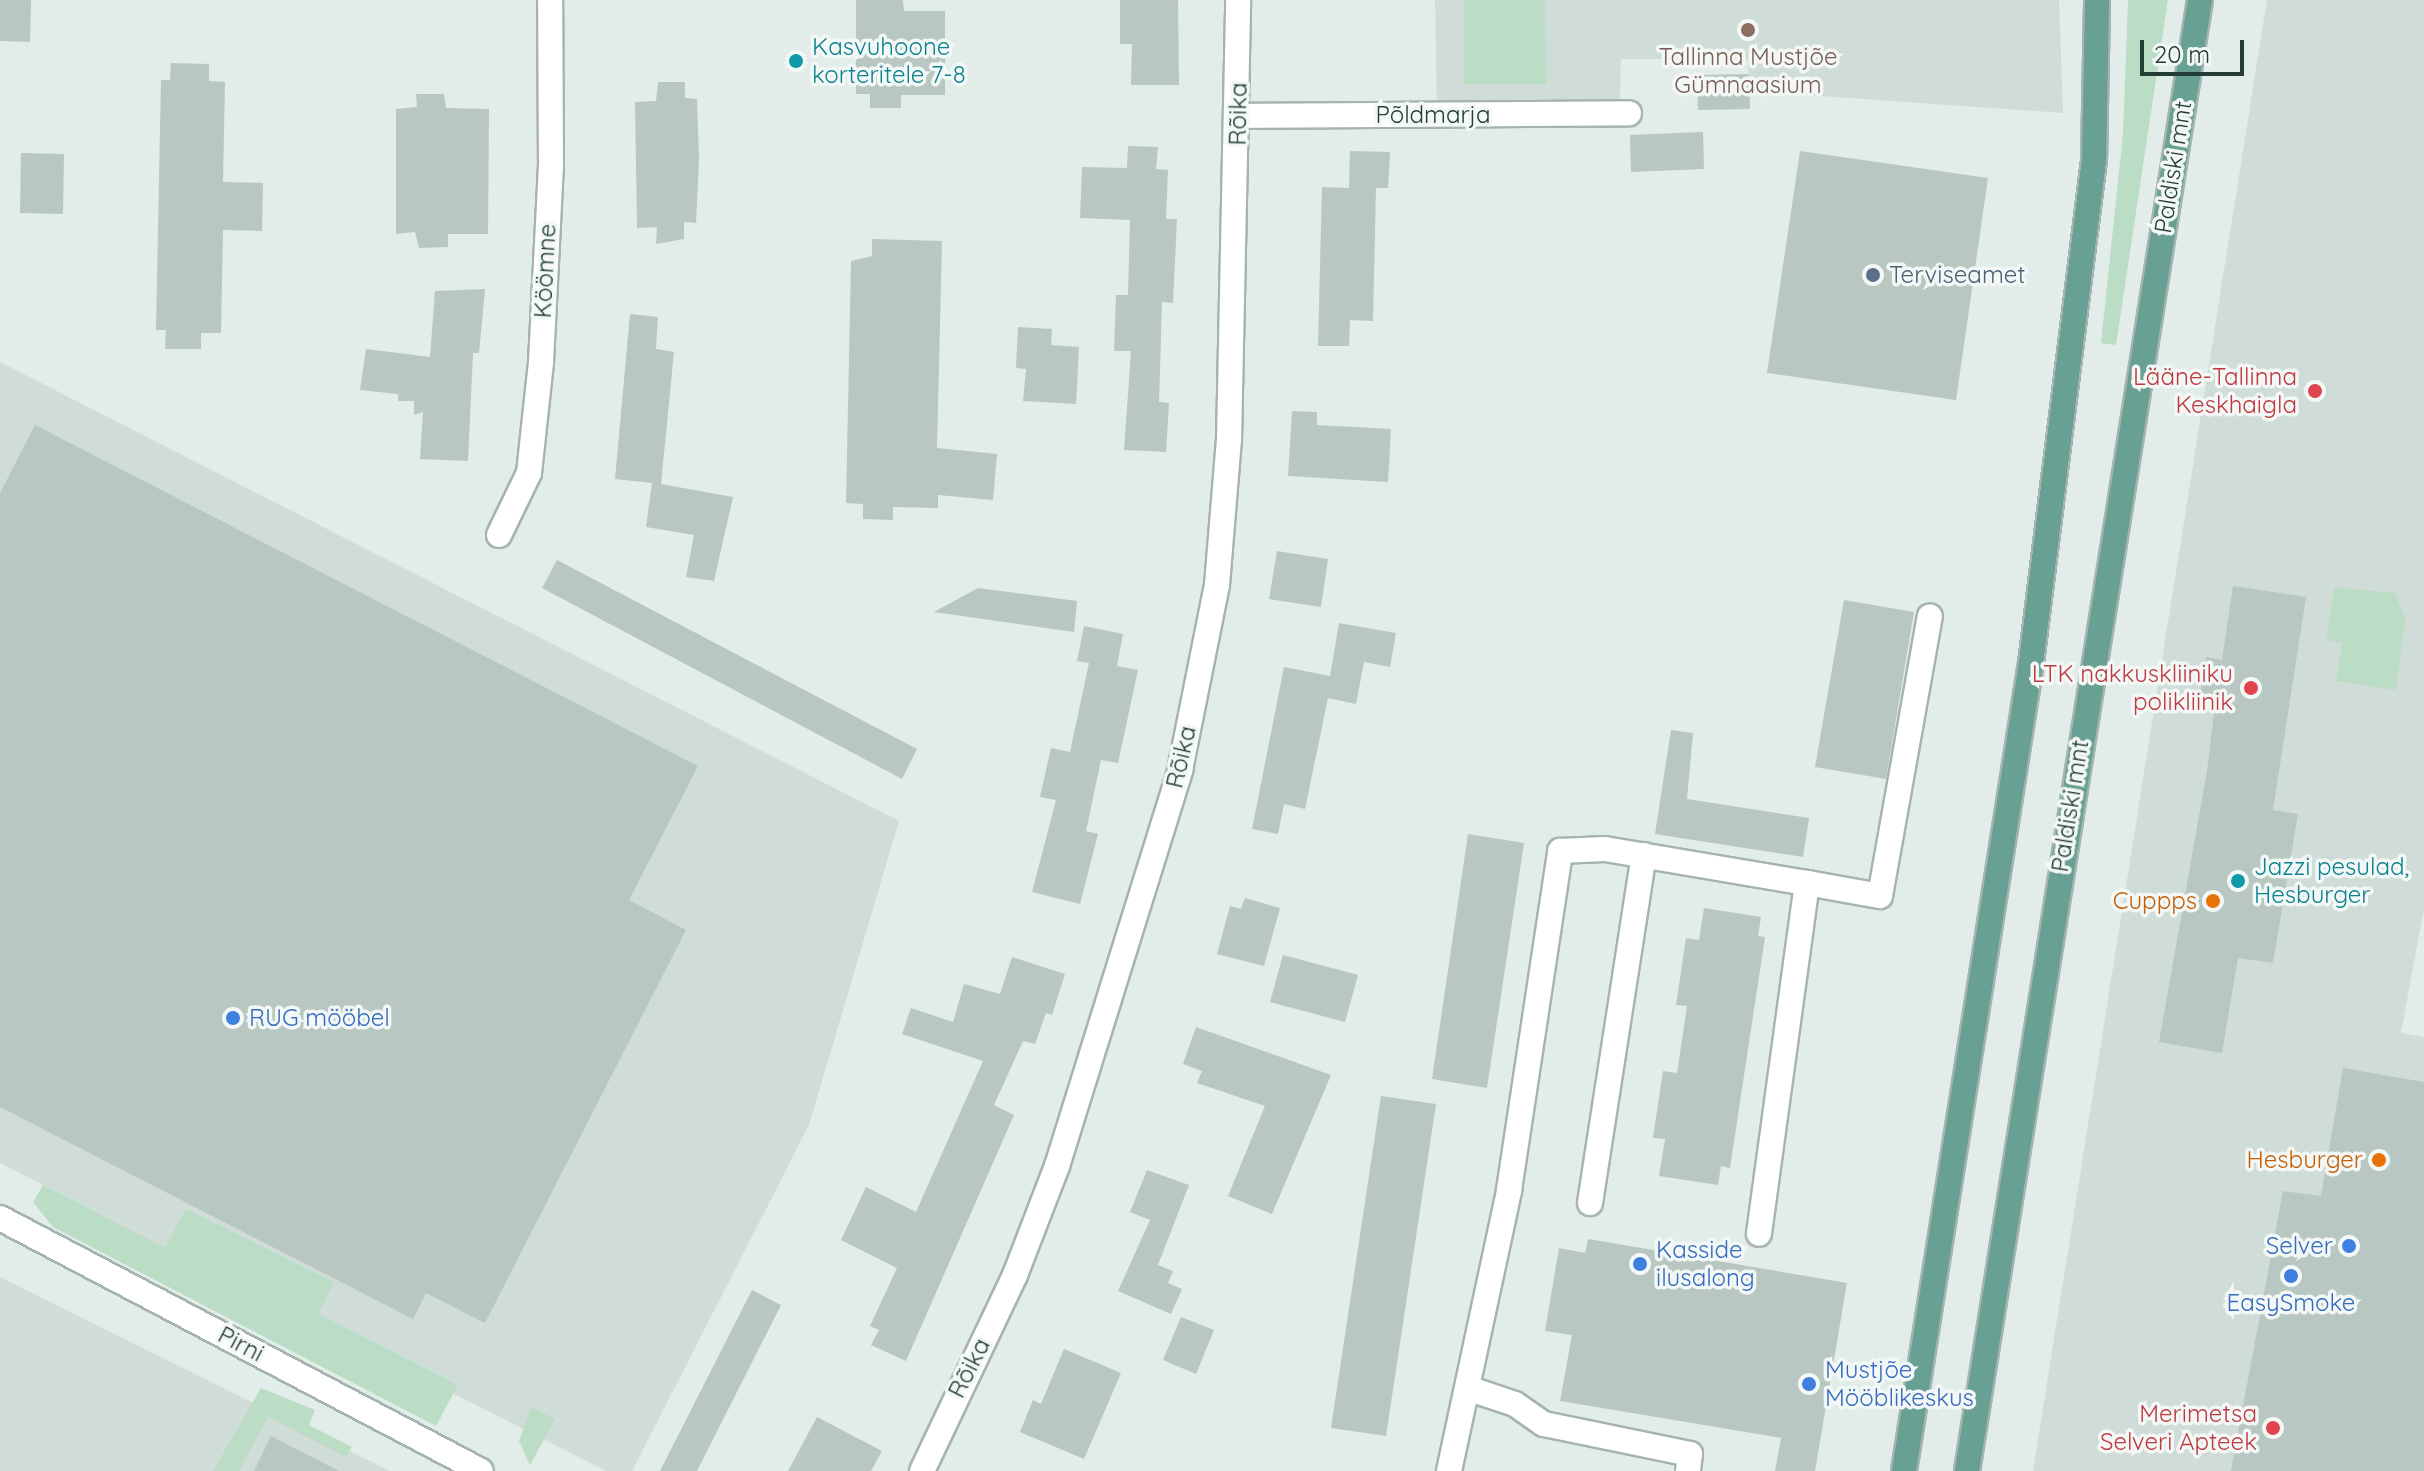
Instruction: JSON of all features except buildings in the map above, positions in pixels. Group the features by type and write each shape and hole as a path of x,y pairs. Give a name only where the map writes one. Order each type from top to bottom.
{"main road":[{"path":"1904,1471 2031,663 2094,160 2097,0"},
{"name":"Paldiski mnt","path":"1967,1471 2200,0"}],"street":[{"name":"Köömne","path":"499,535 529,473 541,362 551,166 550,0"},
{"name":"Rõika","path":"922,1471 1015,1275 1057,1166 1180,770 1217,585 1229,440 1238,0"},
{"name":"Põldmarja","path":"1238,116 1629,113"},
{"path":"1449,1471 1470,1389 1509,1190 1560,851 1644,855 1880,896 1930,616"},
{"path":"1590,1203 1644,855"},
{"path":"1759,1234 1807,883"},
{"name":"Pirni","path":"0,1218 481,1471"},
{"path":"1470,1389 1515,1404 1544,1424 1690,1454 1688,1471"}],"shaded area":[{"name":"Tallinna Mustjõe Gümnaasium","path":"1435,0 2059,0 2063,113 1749,91 1748,59 1621,59 1620,100 1437,106"},
{"path":"2267,0 2424,0 2424,908 2401,1033 2424,1037 2424,1471 2033,1471"},
{"path":"0,362 899,821 809,1125 632,1471 606,1471 0,1163"},
{"path":"0,1277 390,1471 0,1471"}],"green space":[{"path":"1464,0 1545,0 1546,84 1464,84"},
{"path":"2128,0 2168,0 2116,345 2101,343 2123,134"},
{"path":"2334,587 2395,593 2405,619 2396,690 2336,681 2342,643 2326,640"},
{"path":"43,1185 165,1247 186,1209 334,1282 318,1314 458,1385 436,1426 53,1227 33,1202"},
{"path":"261,1388 315,1410 309,1425 352,1447 346,1457 268,1417 239,1471 213,1471"},
{"path":"531,1407 555,1419 530,1465 519,1441"}],"place":[{"name":"Tallinna Mustjõe Gümnaasium","path":"1748,30"},
{"name":"Kasvuhoone korteritele 7-8","path":"796,61"},
{"name":"Terviseamet","path":"1873,275"},
{"name":"Lääne-Tallinna Keskhaigla","path":"2315,391"},
{"name":"LTK nakkuskliiniku polikliinik","path":"2251,688"},
{"name":"Jazzi pesulad, Hesburger","path":"2238,881"},
{"name":"Cuppps","path":"2213,901"},
{"name":"RUG mööbel","path":"233,1018"},
{"name":"Hesburger","path":"2379,1160"},
{"name":"Selver","path":"2349,1246"},
{"name":"Kasside ilusalong","path":"1640,1264"},
{"name":"EasySmoke","path":"2291,1276"},
{"name":"Mustjõe Mööblikeskus","path":"1809,1384"},
{"name":"Merimetsa Selveri Apteek","path":"2273,1428"}]}
